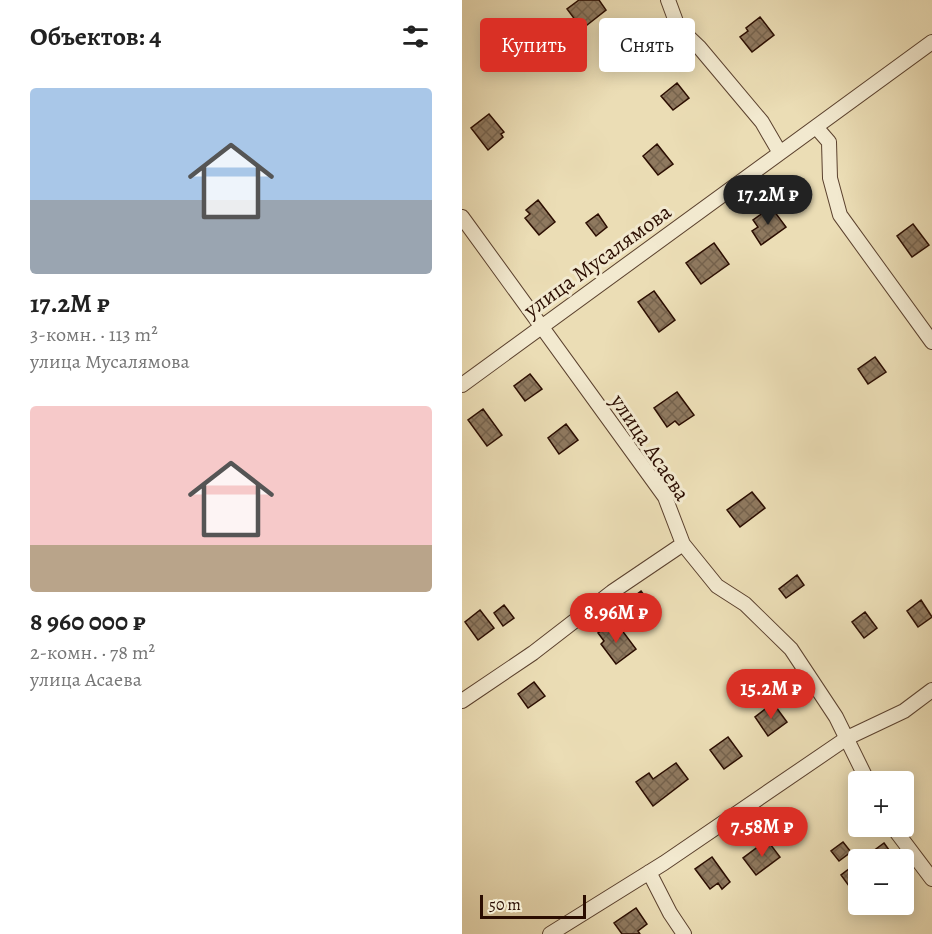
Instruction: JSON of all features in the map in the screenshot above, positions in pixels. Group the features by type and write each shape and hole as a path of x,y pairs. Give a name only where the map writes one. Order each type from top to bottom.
{"street":[{"path":"668,0 678,27 699,47 762,122 780,153"},
{"name":"улица Мусалямова","path":"462,385 932,42"},
{"path":"816,127 829,142 830,178 840,215 932,342"},
{"name":"улица Асаева","path":"462,217 665,497 683,544 717,586 745,604 791,649 836,717 863,771"},
{"path":"462,701 533,653 612,592 683,544"},
{"path":"550,934 649,872 847,738 904,711 932,690"},
{"path":"900,837 932,879"},
{"path":"649,872 670,913 684,934"}],"building":[{"path":"579,0 599,0 606,10 587,25 587,18 574,18 567,9"},
{"path":"760,17 774,35 752,52 740,37 748,31 746,28"},
{"path":"677,83 689,98 673,110 661,96"},
{"path":"489,114 504,132 501,134 503,137 488,150 471,128"},
{"path":"657,144 673,164 658,175 643,156"},
{"path":"538,200 555,222 539,235 525,218 530,214 526,210"},
{"path":"771,207 786,227 761,245 752,231 758,227 753,220"},
{"path":"598,214 607,227 596,236 586,223"},
{"path":"913,224 929,245 912,257 897,236"},
{"path":"714,243 729,264 701,284 686,263"},
{"path":"654,291 675,320 659,332 638,302"},
{"path":"875,357 886,372 868,384 858,369"},
{"path":"530,374 542,389 525,401 514,386"},
{"path":"677,392 694,415 679,425 675,421 667,427 654,408"},
{"path":"483,409 502,435 487,446 468,420"},
{"path":"566,424 578,440 559,454 548,438"},
{"path":"752,492 765,508 740,527 727,510"},
{"path":"797,575 804,585 786,598 779,589"},
{"path":"641,591 660,617 650,624 631,599"},
{"path":"921,600 932,617 918,627 907,611"},
{"path":"504,605 514,618 503,626 494,613"},
{"path":"480,610 494,628 478,640 465,622"},
{"path":"865,612 877,628 864,638 852,622"},
{"path":"611,624 617,632 621,629 636,649 616,664 601,644 604,641 598,633"},
{"path":"534,682 545,696 528,708 518,694"},
{"path":"773,703 787,722 768,736 755,717"},
{"path":"728,737 742,756 724,769 710,750"},
{"path":"676,763 688,779 653,806 636,782 649,773 653,779"},
{"path":"767,840 780,857 756,875 743,858"},
{"path":"843,842 849,849 848,854 839,861 831,851"},
{"path":"884,843 888,849 876,849"},
{"path":"712,857 730,882 722,889 718,883 710,889 695,869"},
{"path":"848,870 848,885 841,875"},
{"path":"636,908 647,924 638,931 640,934 622,934 614,923"}]}
